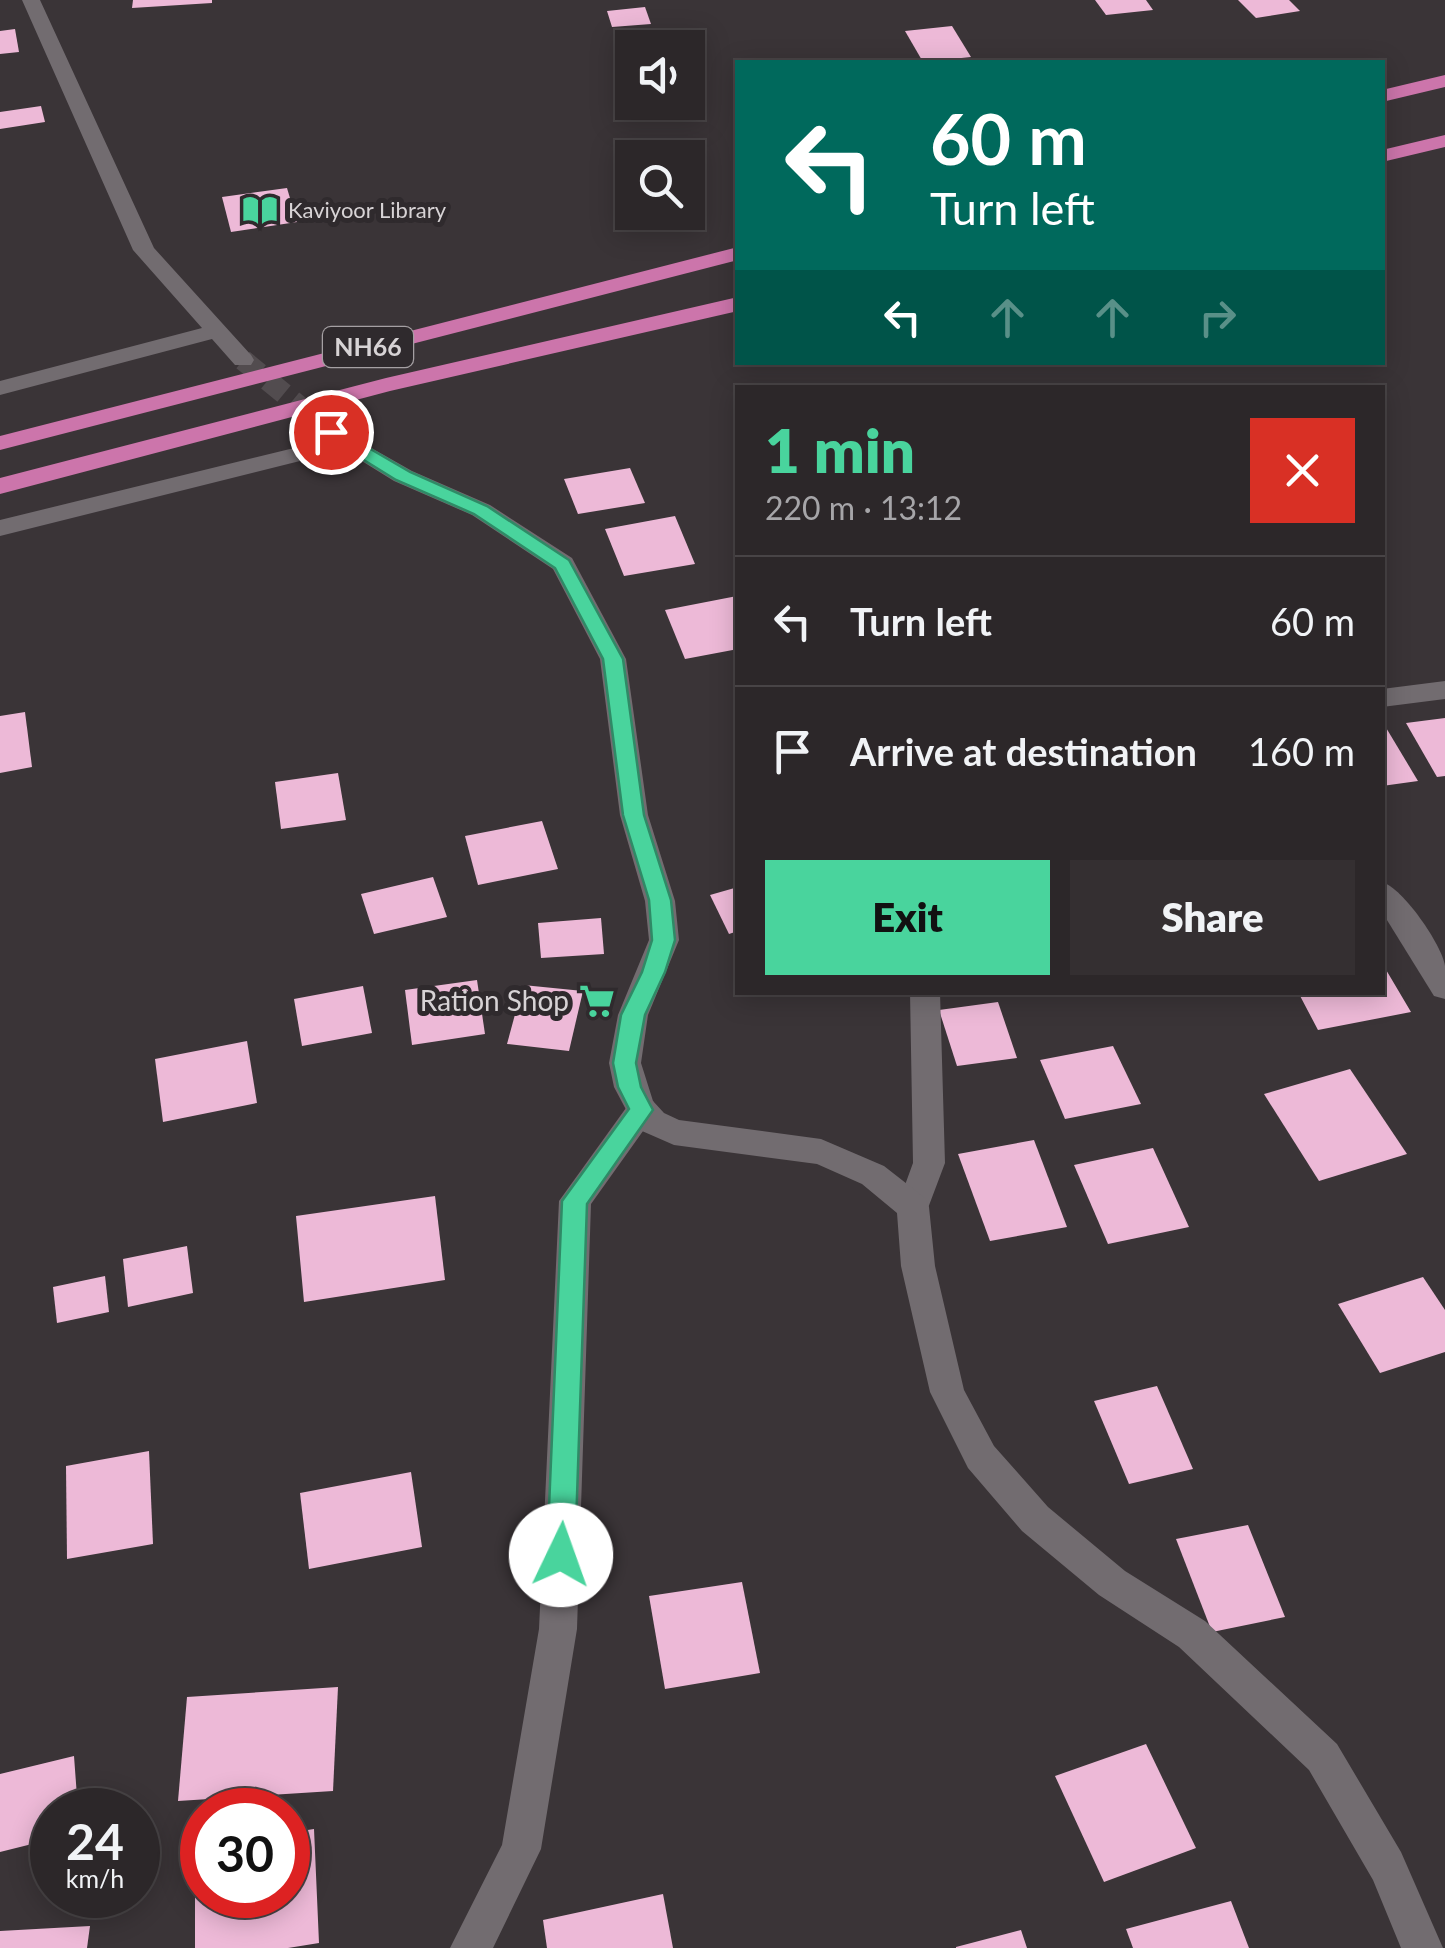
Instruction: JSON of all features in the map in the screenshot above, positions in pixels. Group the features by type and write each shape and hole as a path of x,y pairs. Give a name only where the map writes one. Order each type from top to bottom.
{"highway":[{"path":"1385,95 1445,82"},
{"path":"1385,155 1445,142"},
{"name":"NH66","path":"0,443 735,254"},
{"name":"NH66","path":"0,486 386,385 735,305"}],"main road":[{"path":"31,0 144,250 242,360"},
{"path":"0,388 214,332"},
{"path":"0,528 338,437 403,476 480,510 562,564 613,659 634,815 660,900 664,940 633,1015 624,1063 642,1110 653,1122 674,1132 821,1152 873,1175 912,1206"},
{"path":"1385,698 1445,690"},
{"path":"1385,895 1401,912 1445,988"},
{"path":"925,995 929,1162 912,1206 918,1266 947,1392 980,1457 1035,1520 1112,1583 1192,1634 1323,1757 1386,1866 1422,1948"},
{"path":"471,1948 521,1849 558,1629 575,1201 642,1110"}],"building":[{"path":"133,0 212,0 212,3 132,8"},
{"path":"1095,0 1146,0 1153,10 1106,15"},
{"path":"1238,0 1289,0 1300,11 1256,18"},
{"path":"645,7 651,24 612,27 607,11"},
{"path":"952,26 971,57 922,60 905,31"},
{"path":"15,29 19,52 0,54 0,31"},
{"path":"41,106 45,122 0,129 0,112"},
{"name":"Kaviyoor Library","path":"287,188 297,222 231,232 222,197"},
{"path":"630,468 645,503 578,514 564,479"},
{"path":"675,516 695,564 624,576 605,529"},
{"path":"735,596 735,650 685,659 665,610"},
{"path":"25,712 32,767 0,773 0,716"},
{"path":"1445,718 1445,776 1437,777 1406,723"},
{"path":"1385,726 1418,781 1385,786"},
{"path":"338,773 346,820 281,829 275,782"},
{"path":"542,821 558,869 478,885 465,836"},
{"path":"433,877 447,917 374,934 361,894"},
{"path":"735,888 735,932 729,934 710,895"},
{"path":"601,918 604,954 541,958 538,923"},
{"path":"1385,968 1411,1012 1318,1030 1300,995 1385,995"},
{"path":"477,980 485,1034 412,1045 405,990"},
{"path":"523,985 583,991 569,1051 507,1044"},
{"path":"363,986 372,1033 302,1046 294,999"},
{"path":"998,1002 1017,1058 957,1066 939,1010"},
{"path":"247,1041 257,1103 163,1122 155,1059"},
{"path":"1113,1046 1141,1104 1065,1119 1040,1060"},
{"path":"1350,1069 1407,1154 1319,1181 1264,1094"},
{"path":"1034,1140 1067,1227 990,1241 958,1154"},
{"path":"1153,1148 1189,1227 1108,1244 1074,1165"},
{"path":"435,1196 445,1280 304,1302 296,1216"},
{"path":"187,1246 193,1293 128,1307 123,1259"},
{"path":"105,1276 109,1312 57,1323 53,1287"},
{"path":"1423,1277 1445,1310 1445,1352 1380,1373 1338,1304"},
{"path":"1157,1386 1193,1469 1129,1484 1094,1401"},
{"path":"149,1451 153,1544 67,1559 66,1466"},
{"path":"411,1472 422,1547 309,1569 300,1493"},
{"path":"1248,1525 1285,1617 1212,1632 1176,1539"},
{"path":"742,1582 760,1673 665,1689 649,1596"},
{"path":"338,1687 333,1791 180,1788 178,1801 187,1697"},
{"path":"1146,1744 1196,1848 1104,1882 1055,1776"},
{"path":"74,1756 76,1788 30,1788 30,1844 0,1852 0,1774"},
{"path":"314,1829 319,1943 288,1948 195,1948 195,1918 310,1918 310,1830"},
{"path":"663,1894 673,1948 547,1948 543,1920"},
{"path":"1231,1901 1249,1948 1133,1948 1126,1929"},
{"path":"90,1926 87,1948 0,1948 0,1931"},
{"path":"1021,1930 1027,1948 956,1948 956,1947"}],"tunnel":[{"path":"243,360 331,432"}],"place":[{"name":"Kaviyoor Library","path":"260,210"},
{"name":"Ration Shop","path":"597,1001"}],"route":[{"path":"331,432 403,476 480,510 562,564 613,659 634,815 660,900 664,940 633,1015 624,1063 642,1110 575,1201 561,1555"}]}
